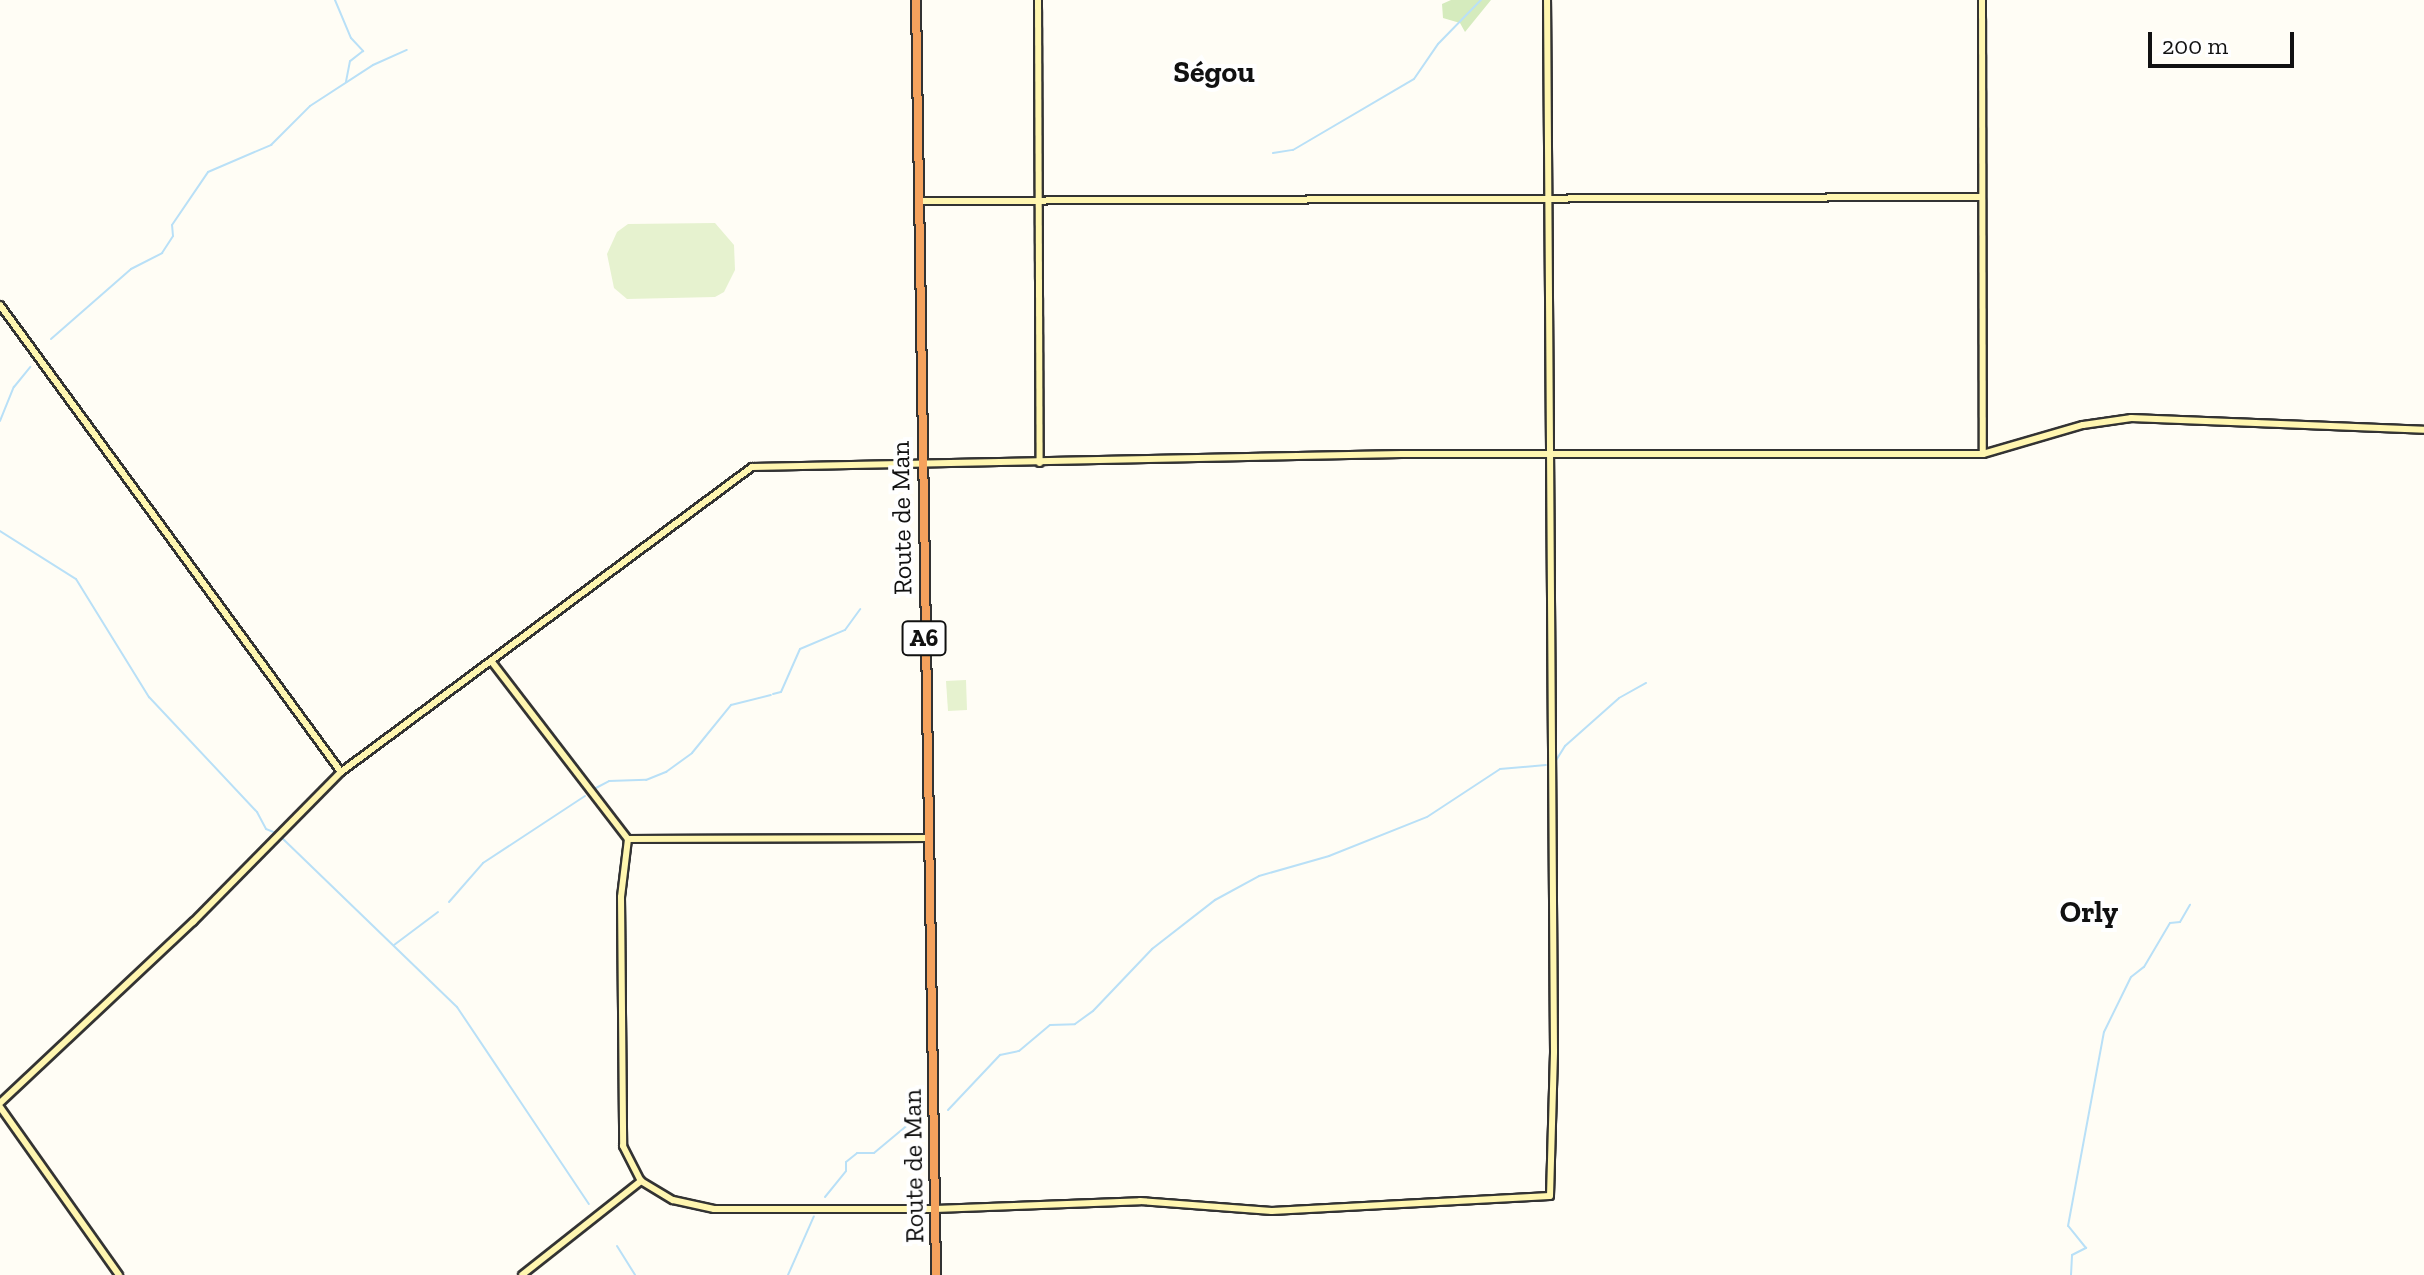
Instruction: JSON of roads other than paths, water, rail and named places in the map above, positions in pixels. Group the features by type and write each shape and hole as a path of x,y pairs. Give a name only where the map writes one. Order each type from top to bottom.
{"highway":[{"name":"Route de Man","path":"916,0 936,1275"}],"street":[{"path":"1038,0 1040,463"},
{"path":"492,662 628,839 621,897 621,1126 625,1157 641,1181 673,1200 714,1209 935,1209 1140,1201 1251,1210 1335,1210 1550,1196 1554,1051 1545,198 1547,0"},
{"path":"1982,0 1983,454"},
{"path":"918,201 1982,197"},
{"path":"0,305 341,772"},
{"path":"119,1275 0,1105 193,922 341,772 752,467 921,467 1547,454 1983,454 2083,425 2131,418 2424,430"},
{"path":"628,839 928,838"},
{"path":"522,1275 641,1181"}],"waterway":[{"path":"335,0 351,38 363,51 350,61 346,82"},
{"path":"1273,153 1293,150 1414,79 1438,44 1481,0"},
{"path":"51,339 131,269 162,253 173,236 172,225 208,172 271,145 310,106 373,65 407,50"},
{"path":"0,421 14,387 30,367"},
{"path":"0,531 76,579 149,697 257,812 266,829 276,833"},
{"path":"773,694 781,692 800,649 845,630 860,609"},
{"path":"1555,762 1565,746 1619,698 1646,683"},
{"path":"594,789 609,781 646,780 666,772 692,753 731,705 771,695"},
{"path":"948,1110 1000,1055 1019,1051 1050,1025 1075,1024 1093,1011 1152,949 1215,900 1259,876 1329,856 1427,817 1500,769 1546,765"},
{"path":"449,902 483,863 585,796"},
{"path":"281,837 457,1007 589,1204"},
{"path":"2071,1275 2072,1255 2086,1248 2068,1226 2104,1032 2131,977 2144,967 2170,923 2180,922 2190,905"},
{"path":"394,945 438,912"},
{"path":"825,1197 846,1171 846,1162 857,1153 874,1153 916,1118"},
{"path":"788,1275 814,1216"},
{"path":"617,1246 635,1275"}],"district":[{"name":"Ségou","path":"1214,72"},
{"name":"Orly","path":"2089,912"}]}
